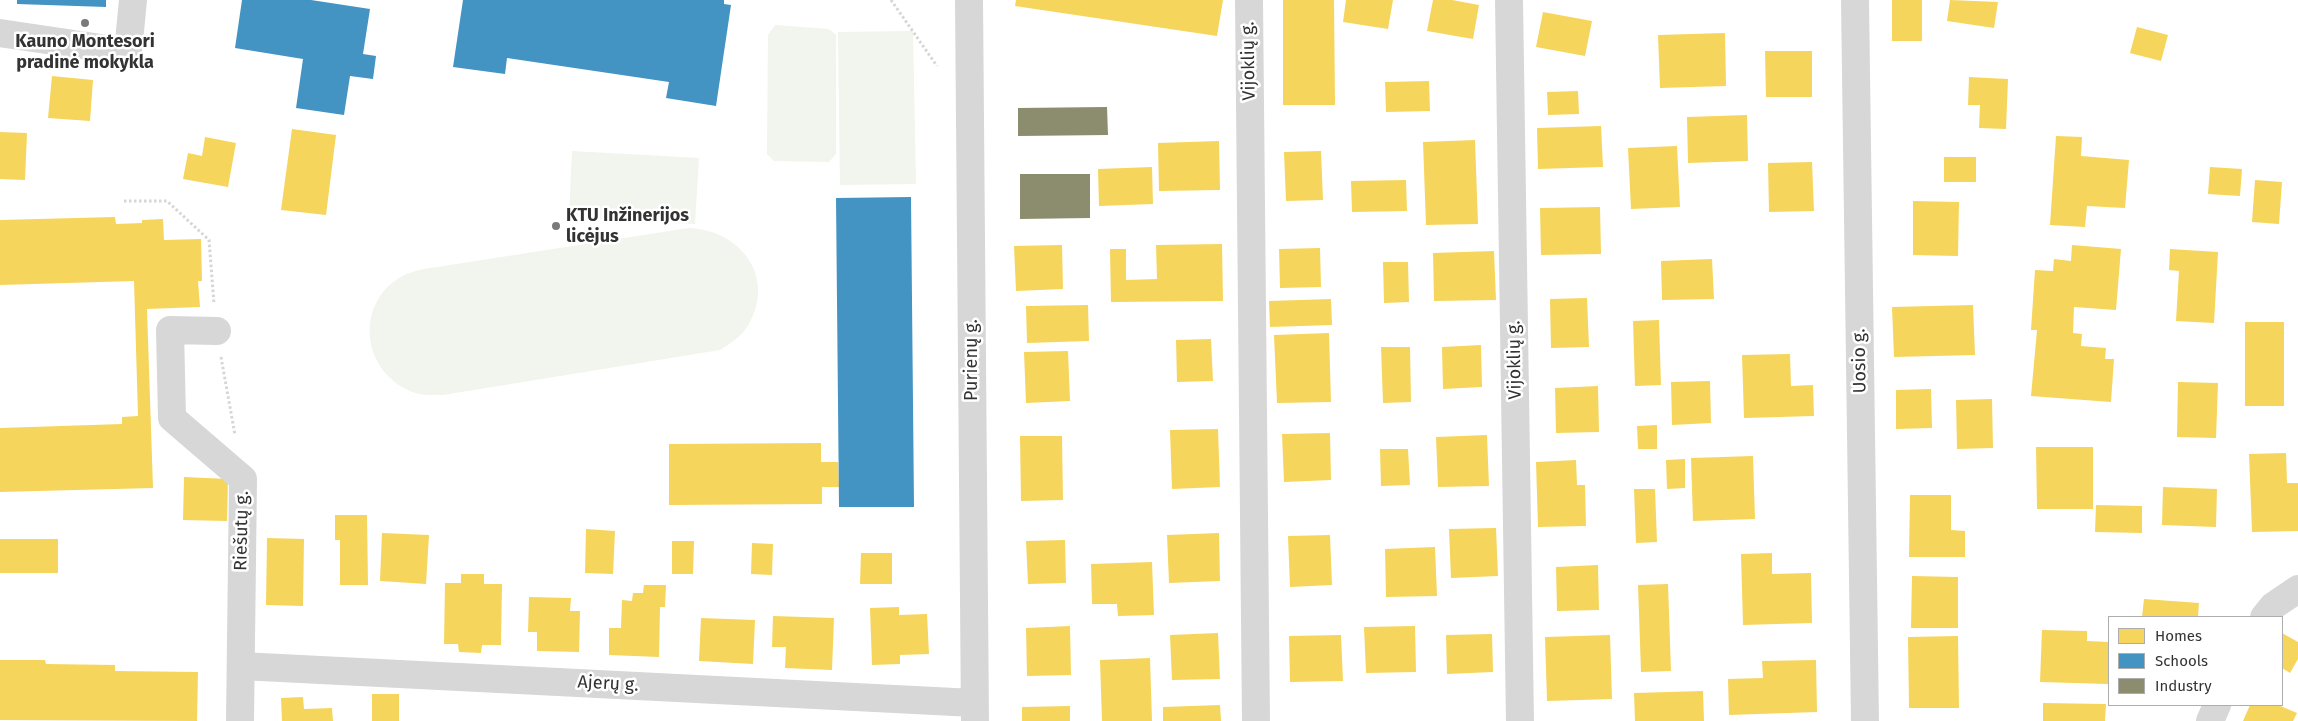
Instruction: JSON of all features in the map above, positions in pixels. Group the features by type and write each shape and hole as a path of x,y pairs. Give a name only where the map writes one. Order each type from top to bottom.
{"street":[{"path":"0,33 128,52 133,0"},
{"name":"Purienų g.","path":"969,0 974,712"},
{"name":"Vijoklių g.","path":"1249,0 1256,721"},
{"name":"Vijoklių g.","path":"1509,0 1520,721"},
{"name":"Uosio g.","path":"1855,0 1865,721"},
{"name":"Riešutų g.","path":"217,331 170,330 172,418 243,480 240,721"},
{"path":"2265,616 2272,606 2298,588"},
{"name":"Ajerų g.","path":"241,666 974,712"},
{"path":"2210,721 2217,706"}],"path":[{"path":"891,0 937,66"}],"shaded area":[{"path":"775,25 829,29 836,35 836,154 829,162 774,161 767,154 768,35"},
{"path":"913,31 916,184 840,185 838,32"},
{"path":"572,151 699,158 695,224 569,218"},
{"path":"689,228 707,231 724,237 738,247 748,259 755,273 758,289 756,306 749,324 740,336 720,350 443,395 419,394 406,389 391,379 380,366 373,351 370,335 371,319 376,304 385,290 408,273"}],"building: Homes":[{"path":"1016,0 1223,0 1217,36 1015,6"},
{"path":"1283,0 1334,0 1335,105 1283,105"},
{"path":"1346,0 1393,0 1388,29 1343,22"},
{"path":"1433,0 1452,0 1479,5 1473,39 1427,31"},
{"path":"1892,0 1922,0 1922,41 1892,41"},
{"path":"1950,0 1998,2 1994,28 1947,21"},
{"path":"1543,12 1592,21 1585,56 1536,47"},
{"path":"2137,27 2168,35 2161,61 2130,53"},
{"path":"1725,33 1726,86 1660,88 1658,35"},
{"path":"1765,51 1812,51 1812,97 1766,97"},
{"path":"52,76 93,80 90,121 48,118"},
{"path":"1969,77 2008,79 2006,129 1979,128 1980,105 1968,105"},
{"path":"1429,81 1430,111 1386,112 1385,82"},
{"path":"1578,91 1579,114 1548,115 1547,92"},
{"path":"1747,115 1748,161 1688,163 1687,117"},
{"path":"1601,126 1603,167 1538,169 1537,128"},
{"path":"292,129 336,135 326,215 281,210"},
{"path":"0,132 27,133 25,180 0,179"},
{"path":"2056,136 2082,137 2081,156 2129,160 2125,208 2087,206 2085,227 2050,225"},
{"path":"205,137 236,143 228,187 183,179 188,153 202,156"},
{"path":"1475,140 1478,224 1426,225 1423,142"},
{"path":"1219,141 1220,190 1159,191 1158,143"},
{"path":"1677,146 1680,207 1631,209 1628,148"},
{"path":"1321,151 1323,200 1286,201 1284,152"},
{"path":"1944,157 1976,157 1976,182 1944,182"},
{"path":"1812,162 1814,211 1769,212 1768,163"},
{"path":"1152,167 1153,204 1099,206 1098,169"},
{"path":"2210,167 2242,169 2240,196 2208,194"},
{"path":"1406,180 1407,211 1352,212 1351,181"},
{"path":"2255,180 2282,182 2279,224 2252,222"},
{"path":"1913,201 1959,202 1958,256 1913,255"},
{"path":"1600,207 1601,254 1541,255 1540,208"},
{"path":"115,217 116,224 142,223 142,220 163,219 164,240 201,239 202,281 198,281 200,307 147,309 153,488 0,492 0,428 122,424 122,417 138,416 134,281 0,285 0,220"},
{"path":"1222,244 1223,301 1111,302 1110,249 1126,249 1126,280 1157,279 1156,245"},
{"path":"1062,245 1063,289 1016,291 1014,246"},
{"path":"2072,245 2121,249 2116,310 2074,307 2073,333 2082,334 2081,346 2106,348 2105,359 2114,359 2111,402 2031,396 2037,330 2031,330 2035,270 2053,271 2054,259 2071,261"},
{"path":"1320,248 1321,287 1280,288 1279,249"},
{"path":"2170,249 2218,252 2214,323 2176,321 2179,271 2169,270"},
{"path":"1494,251 1496,300 1434,301 1433,253"},
{"path":"1712,259 1714,299 1662,300 1661,261"},
{"path":"1383,262 1408,262 1409,302 1384,303"},
{"path":"1587,298 1589,347 1551,348 1550,299"},
{"path":"1331,299 1332,325 1270,327 1269,301"},
{"path":"1088,305 1089,341 1027,343 1026,306"},
{"path":"1973,305 1975,355 1894,357 1892,307"},
{"path":"1659,320 1661,385 1635,386 1633,321"},
{"path":"2245,322 2284,322 2284,406 2245,406"},
{"path":"1329,333 1331,402 1277,403 1274,335"},
{"path":"1211,339 1213,381 1177,382 1176,340"},
{"path":"1481,345 1482,387 1443,389 1442,347"},
{"path":"1381,347 1410,347 1411,402 1383,403"},
{"path":"1068,351 1070,401 1026,403 1024,352"},
{"path":"1790,354 1791,386 1813,385 1814,416 1744,418 1742,355"},
{"path":"1710,381 1711,423 1672,425 1671,382"},
{"path":"2178,382 2218,383 2216,438 2177,437"},
{"path":"1598,386 1599,432 1556,433 1555,388"},
{"path":"1931,389 1932,428 1896,429 1896,390"},
{"path":"1992,399 1993,448 1957,449 1956,400"},
{"path":"1657,425 1657,449 1638,449 1637,426"},
{"path":"1218,429 1220,487 1172,489 1170,430"},
{"path":"1330,433 1331,480 1284,482 1282,434"},
{"path":"1487,435 1489,486 1438,487 1436,437"},
{"path":"1020,436 1062,436 1063,500 1021,501"},
{"path":"821,443 821,462 838,462 839,487 822,487 822,504 669,505 669,444"},
{"path":"2036,447 2093,447 2093,509 2037,509"},
{"path":"1380,449 1408,449 1410,485 1381,486"},
{"path":"2286,453 2287,483 2298,483 2298,531 2252,532 2249,454"},
{"path":"1753,456 1755,519 1693,521 1691,458"},
{"path":"1685,459 1685,488 1667,489 1666,460"},
{"path":"1576,460 1577,485 1585,485 1586,526 1538,527 1536,462"},
{"path":"184,477 228,479 227,521 183,520"},
{"path":"2163,487 2217,489 2216,527 2162,525"},
{"path":"1634,489 1655,489 1657,542 1636,543"},
{"path":"1910,495 1951,495 1951,530 1965,531 1965,557 1909,557"},
{"path":"2096,505 2142,506 2142,533 2095,532"},
{"path":"335,515 367,515 368,585 340,585 340,540 335,540"},
{"path":"1496,528 1498,576 1451,578 1449,529"},
{"path":"586,529 615,531 613,574 585,573"},
{"path":"382,533 429,535 426,584 380,581"},
{"path":"1219,533 1220,581 1169,583 1167,535"},
{"path":"1330,535 1332,585 1290,587 1288,536"},
{"path":"267,538 304,539 303,606 266,605"},
{"path":"0,539 58,539 58,573 0,573"},
{"path":"1065,540 1066,583 1028,584 1026,541"},
{"path":"672,541 694,541 693,574 672,574"},
{"path":"752,543 773,544 772,575 751,574"},
{"path":"1435,547 1437,596 1386,597 1385,549"},
{"path":"861,553 892,553 892,584 860,584"},
{"path":"1772,553 1772,574 1811,573 1812,623 1743,625 1741,554"},
{"path":"1152,562 1154,615 1118,616 1117,604 1092,604 1091,564"},
{"path":"1598,565 1599,610 1557,611 1556,567"},
{"path":"461,574 484,574 484,584 502,584 501,645 482,645 481,653 459,652 458,644 444,644 445,583 461,583"},
{"path":"1912,576 1958,577 1958,628 1911,628"},
{"path":"1668,584 1671,671 1641,672 1638,585"},
{"path":"644,585 666,585 665,607 660,607 659,657 609,655 609,628 621,628 622,600 632,601 633,593 643,593"},
{"path":"529,597 571,598 570,611 580,611 579,652 537,651 537,632 528,632"},
{"path":"2144,599 2199,603 2198,616 2142,616"},
{"path":"899,607 899,615 927,614 929,654 900,655 900,664 872,665 870,608"},
{"path":"773,616 834,618 832,670 785,668 786,647 772,647"},
{"path":"701,618 755,620 753,664 699,661"},
{"path":"1070,626 1071,675 1027,676 1026,628"},
{"path":"1415,626 1416,672 1366,673 1364,627"},
{"path":"2042,630 2087,631 2087,641 2108,642 2108,684 2040,682"},
{"path":"1218,633 1220,679 1172,680 1170,635"},
{"path":"1492,634 1493,672 1447,674 1446,635"},
{"path":"2283,634 2298,642 2298,659 2290,673 2283,669"},
{"path":"1341,635 1343,681 1290,682 1289,636"},
{"path":"1610,635 1612,699 1547,701 1545,637"},
{"path":"1958,636 1959,708 1909,708 1908,637"},
{"path":"1150,658 1152,721 1102,721 1100,660"},
{"path":"0,660 45,660 46,664 115,665 115,671 198,672 197,721 0,720"},
{"path":"1816,660 1817,712 1729,715 1728,679 1763,678 1762,661"},
{"path":"1703,691 1704,721 1635,721 1634,693"},
{"path":"372,694 399,694 399,721 372,721"},
{"path":"303,697 304,709 332,708 333,721 282,721 281,698"},
{"path":"2043,703 2106,704 2105,721 2043,721"},
{"path":"1220,705 1221,721 1163,721 1163,707"},
{"path":"1070,706 1070,721 1022,721 1022,707"},
{"path":"2250,706 2280,706 2297,713 2293,721 2243,721"}],"building: Schools":[{"path":"17,0 106,0 106,7 17,4"},
{"path":"242,0 311,0 370,9 363,54 376,56 373,79 350,76 344,115 296,108 303,59 235,48"},
{"path":"463,0 724,0 724,4 731,5 716,106 666,98 669,82 507,58 505,74 453,67"},
{"path":"911,197 914,507 839,507 836,198"}],"building: Industry":[{"path":"1107,107 1108,135 1018,136 1018,108"},
{"path":"1020,174 1090,174 1090,218 1020,219"}],"place":[{"name":"Kauno Montesori pradinė mokykla","path":"85,23"},
{"name":"KTU Inžinerijos licėjus","path":"556,226"}]}
